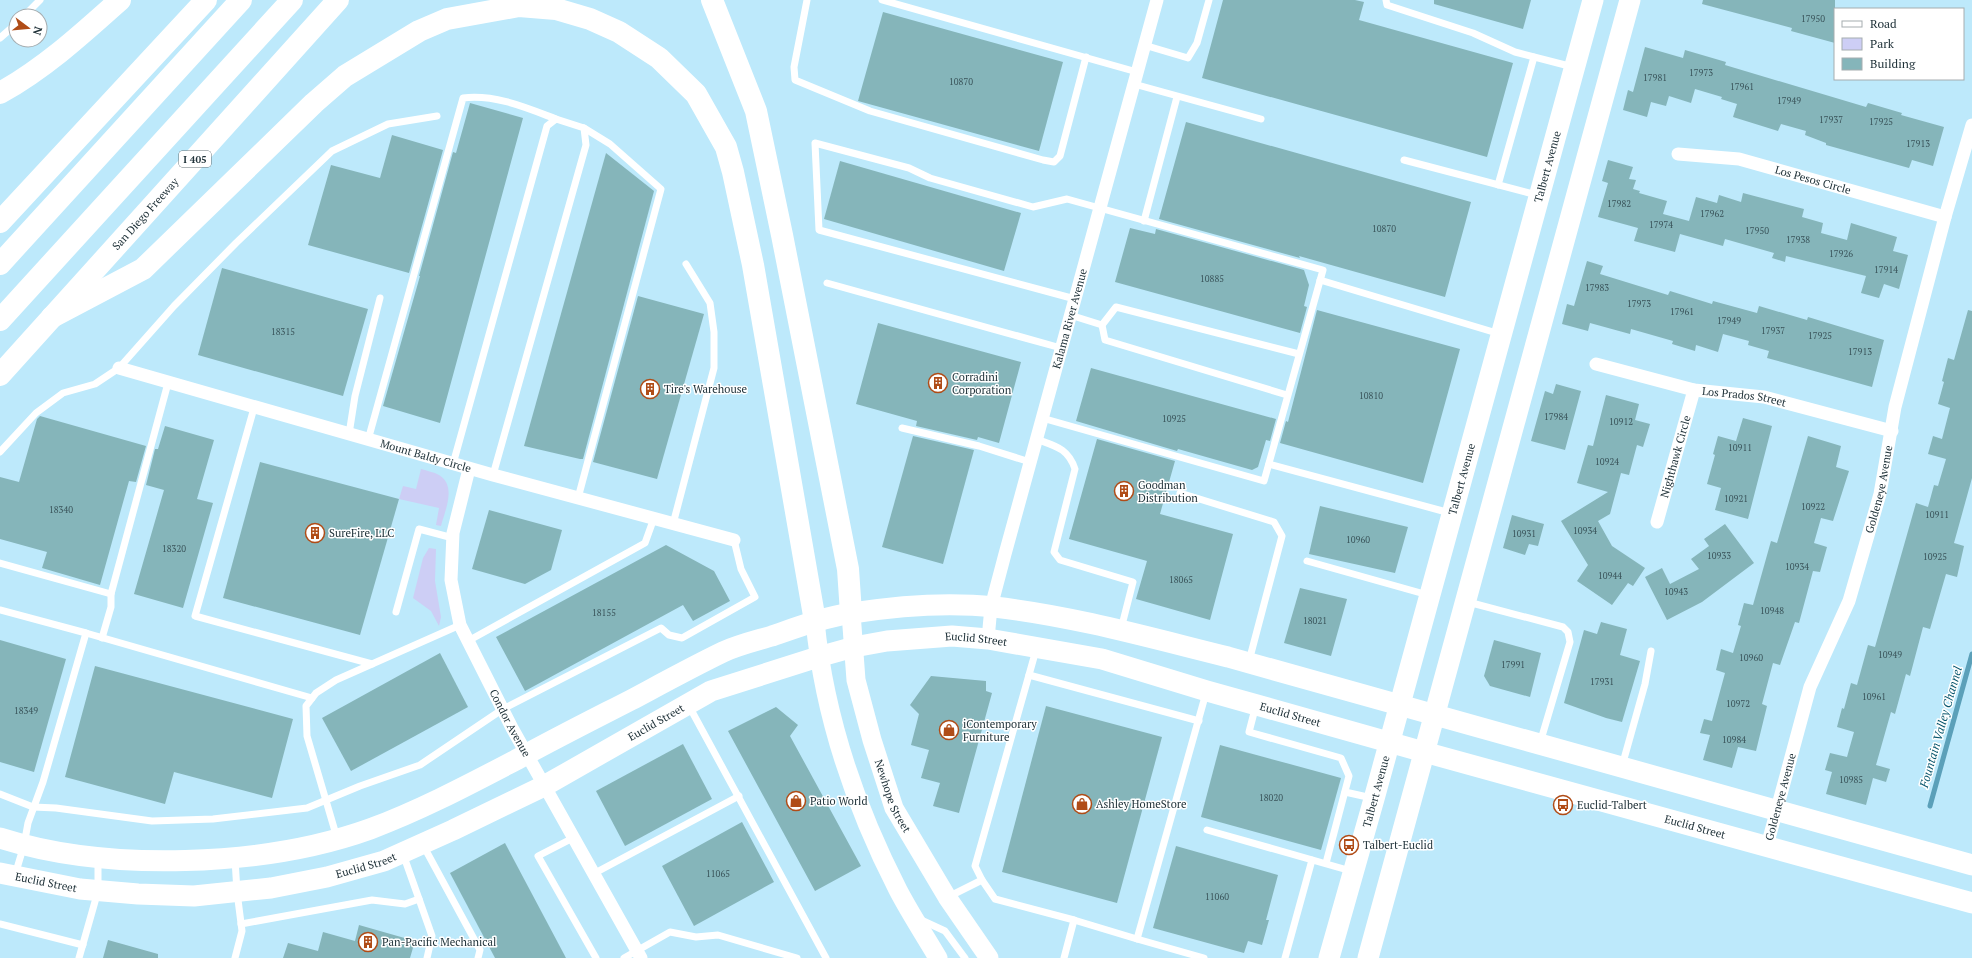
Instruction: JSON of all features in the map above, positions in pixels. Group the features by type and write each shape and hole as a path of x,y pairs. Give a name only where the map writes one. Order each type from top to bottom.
{"highway":[{"path":"0,93 24,79 71,44 120,0"},
{"path":"0,222 206,0"},
{"path":"0,264 241,0"},
{"path":"0,320 292,0"},
{"name":"San Diego Freeway","path":"0,375 338,0"},
{"path":"712,0 756,111 848,569 851,613"},
{"path":"52,317 143,269 314,103 345,76 418,31 447,18 519,6 556,9 590,19 619,32 659,58 696,94 726,147 733,172 753,266 814,621"}],"main road":[{"name":"Talbert Avenue","path":"1329,958 1593,0"},
{"path":"1368,958 1630,0"},
{"path":"0,838 24,845 136,860 192,861 265,854 323,844 368,829 436,802 726,651 814,621 851,613 940,606 991,607 1042,614 1121,630 1248,663 1777,812 1972,865"},
{"name":"Euclid Street","path":"7,875 80,889 138,894 194,896 271,888 326,877 384,860 402,853 544,786 711,691 854,647 887,641 952,636 988,639 1102,659 1256,705 1972,903"}],"street":[{"name":"Kalama River Avenue","path":"988,639 991,607 1157,0"},
{"name":"Goldeneye Avenue","path":"1767,846 1810,687 1849,601 1880,494 1896,407 1945,217 1972,125"},
{"name":"Los Pesos Circle","path":"1678,154 1739,159 1945,217"},
{"name":"Los Prados Street","path":"1596,364 1694,390 1764,397 1892,431"},
{"name":"Mount Baldy Circle","path":"119,368 469,469 734,540"},
{"name":"Nighthawk Circle","path":"1657,522 1694,390"},
{"name":"Condor Avenue","path":"469,469 453,538 451,580 460,625 526,754 639,954"},
{"name":"Newhope Street","path":"851,613 856,680 872,740 894,808 947,897 989,958"},
{"path":"814,621 818,657 839,747 856,798 898,890 938,958"}],"lane":[{"path":"28,0 34,6 40,0"},
{"path":"807,0 794,67 795,80 870,111 1043,160 1054,162 1060,156 1086,57"},
{"path":"882,0 1137,72"},
{"path":"1144,45 1188,58 1197,43 1209,0"},
{"path":"1386,0 1387,5 1473,33 1515,52 1575,67"},
{"path":"0,38 8,31"},
{"path":"1498,185 1534,57"},
{"path":"1134,84 1261,119"},
{"path":"368,440 463,98 480,96 525,107 584,128 610,144 661,190 578,498"},
{"path":"1144,221 1177,97"},
{"path":"0,452 36,413 63,392 95,384 119,368 174,306 332,151 388,124 437,116"},
{"path":"453,464 546,126 556,119"},
{"path":"493,475 586,145 584,128"},
{"path":"1042,418 1264,481 1323,270 1067,199 1033,207 930,178 909,168 815,143 819,230 1075,299"},
{"path":"1404,160 1539,195"},
{"path":"673,524 714,368 714,332 710,303 686,264"},
{"path":"1320,280 1501,335"},
{"path":"827,284 1061,348"},
{"path":"348,434 355,396 380,298"},
{"path":"1102,324 1116,307 1299,354"},
{"path":"1070,315 1102,324"},
{"path":"1102,324 1105,340 1287,395"},
{"path":"102,638 111,607 110,594 168,383"},
{"path":"254,408 195,616 372,664"},
{"path":"902,428 979,446 1030,462"},
{"path":"1036,439 1061,448 1071,458 1075,468 1054,552 1060,560 1133,582 1121,630"},
{"path":"1269,464 1452,514"},
{"path":"1180,493 1274,522 1282,536 1248,663"},
{"path":"468,640 645,544 654,518"},
{"path":"396,612 419,529 453,538"},
{"path":"0,794 33,807 56,808 152,821 213,819 307,808 420,765 503,709 661,628 669,635 682,638 755,597 741,569 734,540"},
{"path":"1307,561 1429,596"},
{"path":"0,563 110,594"},
{"path":"1466,601 1562,627 1568,632 1570,642 1540,745"},
{"path":"0,610 86,633 312,698"},
{"path":"338,839 306,736 306,706 316,694 336,680 460,625"},
{"path":"7,875 24,845 28,823 43,782 86,633"},
{"path":"1036,648 975,866 982,880 995,899 1074,920 1204,958"},
{"path":"1622,768 1645,684 1651,651"},
{"path":"1029,676 1199,721"},
{"path":"1137,939 1207,691"},
{"path":"688,704 826,958"},
{"path":"1256,705 1249,732 1341,758 1349,776 1326,863"},
{"path":"1345,792 1374,799"},
{"path":"593,874 738,796"},
{"path":"1207,830 1353,872"},
{"path":"573,838 538,856 596,958"},
{"path":"423,844 480,950 478,958"},
{"path":"402,853 432,936 427,958"},
{"path":"79,958 98,891 98,856"},
{"path":"234,857 242,931 234,958"},
{"path":"1285,958 1312,860"},
{"path":"947,897 982,880"},
{"path":"241,924 372,900 405,904 419,899"},
{"path":"912,915 945,931 965,958"},
{"path":"1064,958 1074,920"},
{"path":"0,924 83,945"},
{"path":"624,958 639,954 670,932 696,937 718,935 797,958"}],"green space":[{"path":"421,469 439,475 447,485 449,492 447,506 441,526 436,525 439,508 399,499 403,486 416,489"},
{"path":"429,548 436,549 435,581 441,617 439,626 431,611 413,598 423,558"}],"building":[{"path":"1223,0 1355,0 1364,2 1359,20 1513,63 1487,157 1202,78"},
{"path":"1434,0 1531,0 1523,29 1434,4"},
{"path":"1703,0 1835,0 1834,43 1791,31 1792,28 1702,4"},
{"path":"883,12 1063,62 1039,151 858,101"},
{"path":"1645,47 1683,58 1685,50 1726,62 1725,65 1866,107 1868,103 1902,113 1901,115 1944,127 1933,166 1912,160 1909,168 1826,145 1826,143 1805,135 1806,131 1781,124 1778,131 1733,117 1737,104 1721,99 1722,97 1695,89 1691,103 1669,96 1666,106 1651,102 1647,117 1623,110 1628,90 1633,92"},
{"path":"470,103 523,118 440,423 383,406 453,152 456,153"},
{"path":"1186,122 1471,202 1445,297 1159,219"},
{"path":"392,135 443,150 409,273 308,245 331,165 380,178"},
{"path":"606,153 654,191 583,459 580,459 524,446"},
{"path":"1608,160 1633,167 1629,179 1636,180 1633,189 1640,191 1639,193 1667,201 1663,214 1689,221 1696,197 1717,203 1719,195 1741,202 1743,193 1804,209 1802,217 1823,223 1821,233 1847,240 1851,223 1897,237 1893,251 1908,255 1899,289 1884,284 1879,298 1861,293 1866,276 1786,256 1785,262 1772,258 1774,253 1725,239 1723,246 1680,234 1675,252 1634,241 1638,228 1598,217 1608,183 1602,181"},
{"path":"840,161 1021,213 1004,271 824,219"},
{"path":"1130,228 1155,234 1156,229 1304,270 1309,285 1304,306 1307,307 1300,333 1115,282"},
{"path":"1587,261 1603,266 1600,274 1668,295 1670,291 1712,304 1713,301 1757,313 1759,306 1807,320 1808,317 1884,340 1872,387 1767,358 1769,351 1748,345 1749,341 1723,334 1718,352 1696,345 1695,351 1672,344 1673,341 1631,329 1630,334 1590,323 1588,331 1562,324 1567,304 1574,306"},
{"path":"222,268 368,309 343,396 198,355"},
{"name":"Tire's Warehouse","path":"638,296 704,314 657,479 593,462"},
{"path":"1317,310 1460,349 1423,483 1280,443 1286,421 1288,422"},
{"path":"1968,310 1972,311 1972,478 1954,543 1964,546 1957,577 1946,574 1930,629 1923,627 1910,676 1906,674 1895,714 1891,712 1876,765 1890,769 1886,782 1873,778 1866,805 1826,794 1832,772 1825,770 1830,753 1847,757 1854,732 1837,727 1842,708 1844,709 1851,683 1857,685 1868,645 1875,647 1916,503 1928,507 1934,485 1938,486 1946,459 1928,454 1933,436 1942,439 1950,408 1938,404 1944,382 1942,381 1948,358 1954,360"},
{"name":"Corradini Corporation","path":"878,323 1021,362 999,443 978,437 977,440 916,426 917,421 856,404"},
{"path":"1091,368 1276,419 1270,441 1266,440 1258,467 1252,470 1178,449 1177,451 1076,421"},
{"path":"1556,384 1581,391 1565,450 1531,441 1545,391 1553,394"},
{"path":"1606,395 1639,404 1635,420 1650,424 1643,447 1637,445 1629,475 1621,473 1610,514 1598,521 1612,546 1645,568 1633,586 1628,583 1612,605 1577,581 1588,565 1561,521 1608,492 1577,483 1588,445 1593,446"},
{"path":"40,416 146,446 136,482 129,481 100,585 42,568 47,552 0,539 0,477 19,482 37,419"},
{"path":"1743,418 1772,426 1748,519 1715,510 1721,488 1707,484 1715,455 1713,454 1718,436 1736,441"},
{"path":"165,426 214,440 197,499 213,503 183,608 134,594 164,490 146,485 155,449 158,449"},
{"path":"913,436 974,450 943,564 882,547"},
{"path":"1808,436 1841,446 1836,467 1849,471 1833,521 1821,518 1814,543 1827,547 1820,572 1813,571 1799,623 1795,622 1780,665 1773,663 1762,704 1767,706 1756,751 1738,747 1732,768 1703,760 1710,735 1700,733 1704,719 1712,721 1725,673 1716,670 1721,649 1733,653 1741,626 1738,625 1744,603 1753,605 1771,541 1777,543"},
{"path":"1097,439 1175,461 1160,514 1233,534 1210,620 1136,599 1147,561 1069,539"},
{"name":"SureFire, LLC","path":"260,462 399,499 360,635 223,598"},
{"path":"1320,506 1408,527 1395,573 1309,554"},
{"path":"489,510 562,530 551,570 525,584 472,569"},
{"path":"1512,515 1544,524 1538,546 1529,544 1525,555 1503,548"},
{"path":"1725,524 1754,563 1702,602 1667,620 1645,577 1662,568 1670,584 1699,569 1691,559 1709,546 1704,539"},
{"path":"666,545 714,571 730,601 693,621 683,605 525,691 496,637"},
{"path":"1300,588 1347,599 1331,656 1284,643"},
{"path":"1601,622 1627,629 1620,655 1640,661 1622,722 1564,703 1584,630 1597,634"},
{"path":"0,640 66,659 34,772 0,762"},
{"path":"1494,640 1541,653 1530,697 1490,686 1484,676"},
{"path":"440,653 468,707 351,771 322,718"},
{"path":"95,666 293,719 272,798 174,772 165,804 65,777"},
{"name":"iContemporary Furniture","path":"931,676 986,681 986,691 992,693 959,813 933,806 940,783 921,778 929,750 911,745 919,714 910,705"},
{"name":"Ashley HomeStore","path":"1046,706 1162,737 1117,903 1002,872"},
{"name":"Patio World","path":"776,707 798,725 790,736 861,866 815,891 728,731"},
{"path":"683,744 712,799 625,846 596,791"},
{"path":"1220,745 1341,778 1321,850 1201,817"},
{"path":"742,822 774,882 694,926 662,866"},
{"path":"505,843 566,958 495,958 450,873"},
{"path":"1176,846 1278,875 1266,920 1269,920 1262,945 1248,941 1244,953 1153,928"},
{"name":"Pan-Pacific Mechanical","path":"359,925 415,941 410,958 283,958 288,943 318,951 323,932 355,941"},
{"path":"108,940 158,954 158,958 103,958"}],"waterway":[{"name":"Fountain Valley Channel","path":"1930,806 1972,654"}],"place":[{"name":"Corradini Corporation","path":"938,383"},
{"name":"Tire's Warehouse","path":"650,389"},
{"name":"Goodman Distribution","path":"1124,491"},
{"name":"SureFire, LLC","path":"315,533"},
{"name":"iContemporary Furniture","path":"949,730"},
{"name":"Patio World","path":"796,801"},
{"name":"Ashley HomeStore","path":"1082,804"},
{"name":"Euclid-Talbert","path":"1563,805"},
{"name":"Talbert-Euclid","path":"1349,845"},
{"name":"Pan-Pacific Mechanical","path":"368,942"}]}
